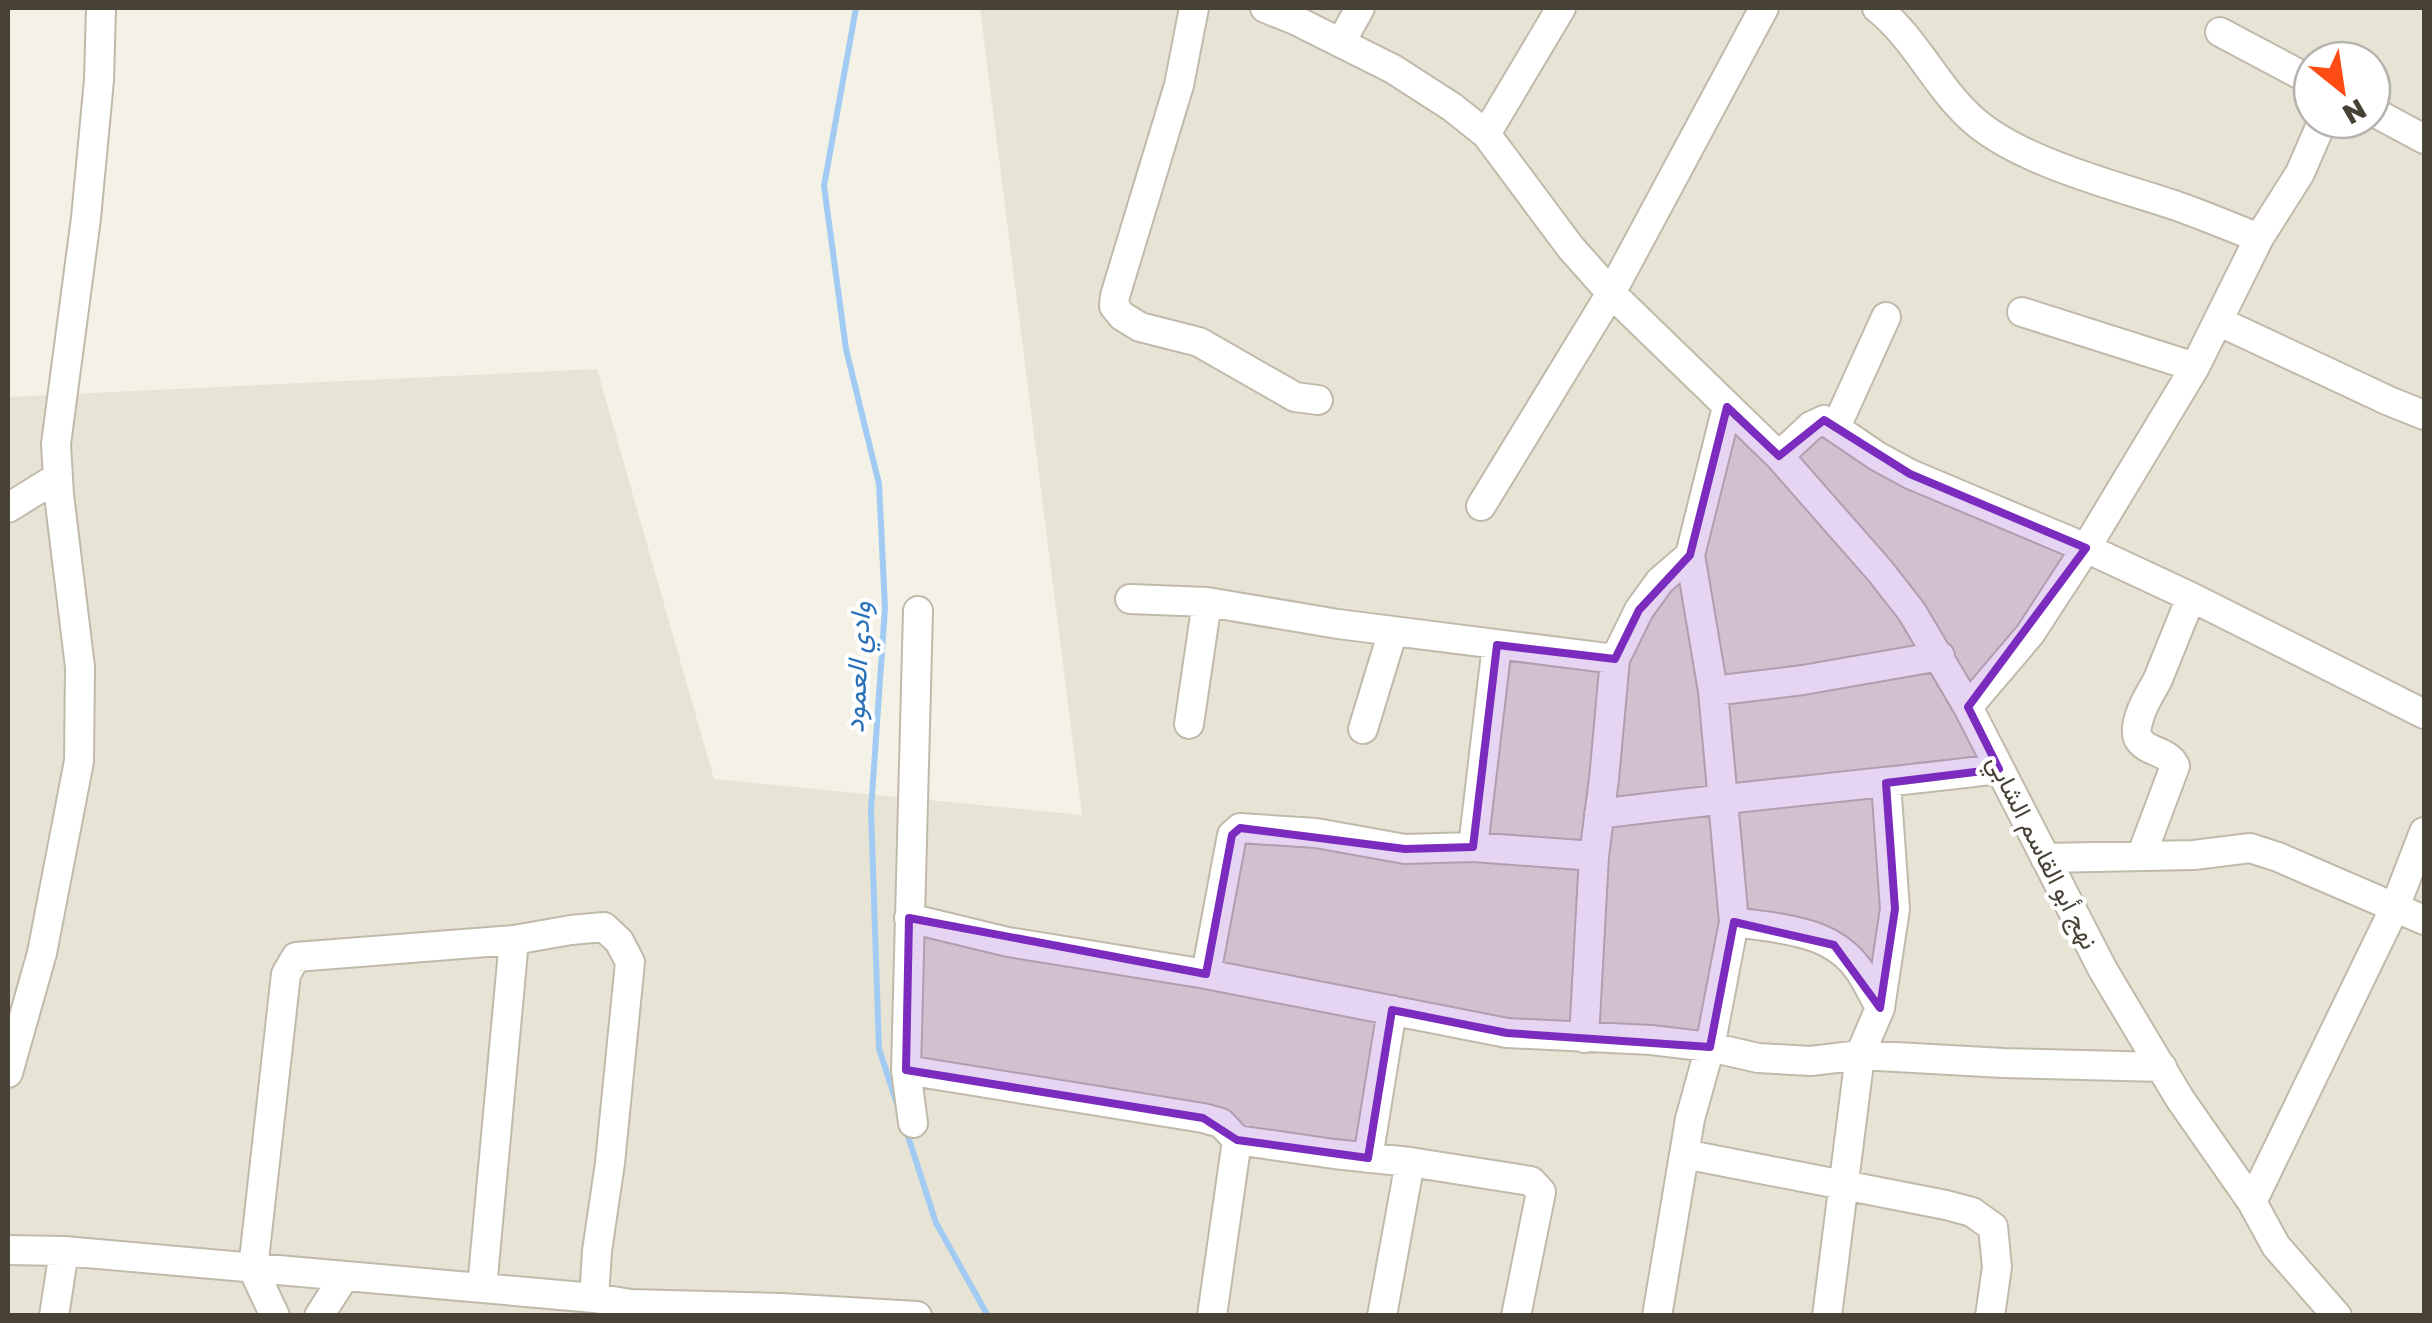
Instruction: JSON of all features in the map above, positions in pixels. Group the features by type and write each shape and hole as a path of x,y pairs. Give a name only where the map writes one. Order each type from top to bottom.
{"street":[{"path":"8,1073 42,953 79,761 80,667 56,444 86,218 99,80 101,8"},
{"path":"1194,8 1179,85 1114,306 1140,327 1199,342 1295,397 1318,400"},
{"name":"نهج أبو القاسم الشابي","path":"1265,8 1341,42 1423,88 1486,134 1571,248 1610,293 1778,456 1880,572 1940,656 2103,970 2180,1099 2252,1202 2276,1246 2337,1316"},
{"path":"1341,42 1360,8"},
{"path":"1486,134 1561,8"},
{"path":"1481,506 1610,293 1764,8"},
{"path":"1877,8 1896,22 1949,94 1991,134 2074,173 2180,207 2259,238"},
{"path":"2220,32 2292,70"},
{"path":"2392,122 2424,139"},
{"path":"1968,707 2030,634 2086,548 2195,366 2259,238 2300,173 2314,140"},
{"path":"2022,312 2195,366"},
{"path":"1836,427 1886,317"},
{"path":"2218,322 2424,415"},
{"path":"1658,1316 1690,1119 1710,1047 1734,922 1713,692 1690,555 1727,407"},
{"path":"1778,456 1810,426 1824,420 1910,474 2191,597 2424,714"},
{"path":"8,508 58,477"},
{"path":"1584,1038 1594,856 1615,659 1639,610 1660,581 1690,555"},
{"path":"2142,854 2175,766 2169,756 2144,745 2136,732 2191,597"},
{"path":"1130,599 1207,602 1338,624 1615,659"},
{"path":"1189,724 1207,602"},
{"path":"914,1123 906,1070 918,610"},
{"path":"1362,729 1394,631"},
{"path":"1473,848 1496,645"},
{"path":"1713,692 1940,656"},
{"path":"1599,814 1999,768"},
{"path":"1827,1316 1860,1055 1880,1008 1896,909 1886,783"},
{"path":"1206,974 1232,836 1240,828 1316,833 1405,849 1473,848 1594,856"},
{"path":"2252,1202 2396,908 2424,832"},
{"path":"2045,858 2194,855 2250,848 2278,856 2424,920"},
{"path":"909,918 1008,942 1206,974 1507,1032 1651,1040 1758,1058 1812,1062 1860,1055 2162,1068"},
{"path":"1734,922 1809,934 1834,944 1860,970 1880,1008"},
{"path":"275,1316 253,1269 286,974 296,957 514,940 604,928 619,941 630,962 594,1298"},
{"path":"482,1288 514,940"},
{"path":"1368,1158 1392,1010"},
{"path":"906,1070 1203,1118 1221,1123 1236,1140 1531,1181 1541,1192 1540,1205 1516,1316"},
{"path":"1212,1316 1236,1140"},
{"path":"1684,1154 1972,1212 1993,1227 1997,1267 1990,1316"},
{"path":"1382,1316 1410,1162"},
{"path":"8,1250 64,1251 594,1298 632,1310 917,1316"},
{"path":"54,1316 64,1251"},
{"path":"319,1316 344,1277"}],"highlighted area":[{"path":"1727,407 1779,456 1824,420 1910,474 2086,548 1968,707 1999,769 1886,783 1895,909 1880,1008 1834,945 1734,922 1710,1047 1507,1033 1392,1010 1368,1158 1237,1140 1203,1118 906,1070 909,918 1206,974 1232,835 1240,828 1405,849 1473,847 1497,645 1615,659 1639,610 1690,555"}],"shaded area":[{"path":"980,8 2424,8 2424,1315 8,1315 8,397 597,369 714,779 1082,815"}],"waterway":[{"name":"وادي العمود","path":"856,8 824,186 846,349 879,484 885,608 871,810 879,1049 897,1104"},
{"name":"وادي العمود","path":"906,1130 936,1223 988,1316"}]}
